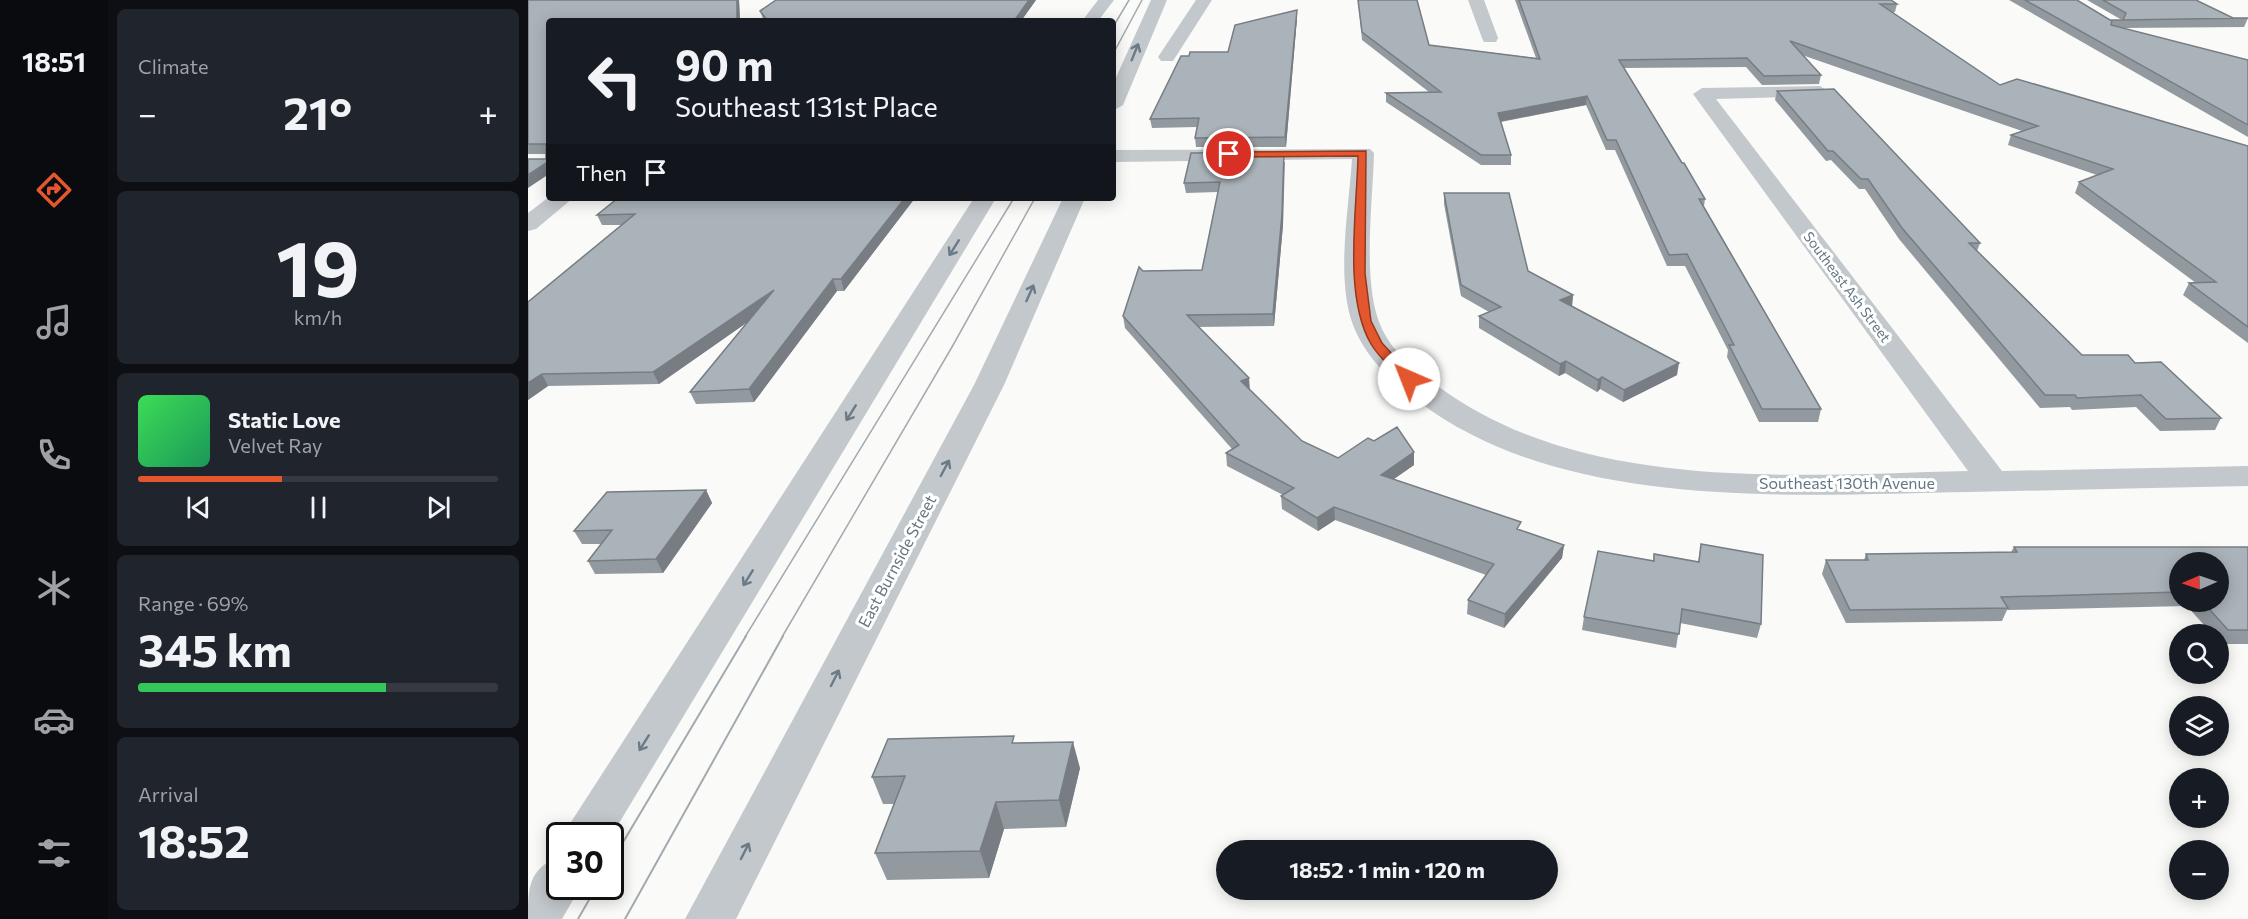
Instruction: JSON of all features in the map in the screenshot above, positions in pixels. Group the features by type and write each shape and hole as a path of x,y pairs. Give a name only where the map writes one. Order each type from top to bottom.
{"street":[{"path":"1092,18 1106,0"},
{"path":"1116,98 1159,0"},
{"path":"1167,57 1204,0"},
{"path":"1476,0 1490,38"},
{"name":"Southeast Ash Street","path":"1828,92 1702,94 1992,481"},
{"name":"Southeast 130th Avenue","path":"1116,156 1363,153 1360,273 1365,321 1377,344 1396,368 1422,391 1457,414 1496,434 1544,452 1651,476 1708,482 1785,485 2248,476"},
{"path":"528,224 558,201"},
{"path":"595,822 983,201"},
{"name":"East Burnside Street","path":"710,919 989,385 1073,201"},
{"path":"534,919 546,900"}],"building":[{"path":"528,0 737,0 737,18 546,18 546,144 528,144"},
{"path":"776,0 1029,0 1016,18 766,18 760,11"},
{"path":"1358,0 1417,0 1429,45 1540,59 1519,0 1891,0 1897,4 1880,4 2000,85 2017,79 2248,146 2248,327 2189,283 2216,282 2079,182 2113,169 2011,135 2038,126 1790,41 1821,75 1764,76 1747,58 1619,60 1705,199 1699,199 1821,409 1762,409 1729,345 1734,345 1687,254 1669,255 1616,140 1607,140 1587,96 1498,113 1511,155 1481,155 1386,93 1441,92 1362,32"},
{"path":"2025,0 2077,0 2112,20 2111,25 2248,60 2248,125"},
{"path":"2103,0 2196,0 2233,18 2248,18 2123,20 2126,13"},
{"path":"1297,10 1285,137 1195,138 1199,118 1150,119 1181,56 1189,56 1190,52 1228,52 1235,25"},
{"path":"1834,89 1980,243 1969,243 2082,355 2128,355 2135,363 2161,362 2221,418 2166,419 2141,395 2077,398 2075,395 2045,395 1902,228 1868,179 1861,179 1833,151 1828,151 1777,91"},
{"path":"1284,152 1282,214 1273,314 1187,315 1249,378 1241,381 1302,441 1338,458 1368,438 1374,441 1397,427 1414,452 1381,475 1521,522 1517,529 1564,545 1505,614 1468,600 1494,564 1334,507 1317,518 1281,496 1294,488 1226,453 1239,445 1123,316 1139,267 1143,271 1202,270 1220,182 1184,183 1191,153"},
{"path":"528,159 546,159 546,163 528,175"},
{"path":"1444,193 1509,193 1528,271 1573,295 1560,300 1679,363 1624,390 1602,377 1598,380 1566,361 1560,364 1479,316 1501,307 1461,285"},
{"path":"614,201 903,201 841,279 833,279 749,389 690,392 774,290 653,372 542,374 528,383 528,302 635,214 597,215"},
{"path":"706,490 656,559 588,561 612,530 574,531 607,492"},
{"path":"1701,544 1763,555 1761,624 1682,609 1679,634 1584,617 1598,551 1654,561 1654,554 1699,562"},
{"path":"2014,547 2248,547 2248,630 2229,630 2229,624 2223,624 2212,612 2229,612 2229,552 2169,552 2169,592 2001,597 2008,608 1850,610 1826,560 1868,560 1866,554 2017,552"},
{"path":"1014,736 1012,743 1073,742 1059,800 996,802 980,851 875,853 905,776 872,777 888,739"}],"tram line":[{"path":"1116,22 1129,0"},
{"path":"1116,48 1142,0"},
{"path":"745,637 1012,201"},
{"path":"782,637 952,347 1033,201"},
{"path":"624,841 746,636"},
{"path":"625,919 783,636"},
{"path":"578,919 589,900"}],"route":[{"path":"1229,154 1363,153 1360,273 1365,321 1377,344 1396,368 1409,379"}]}
